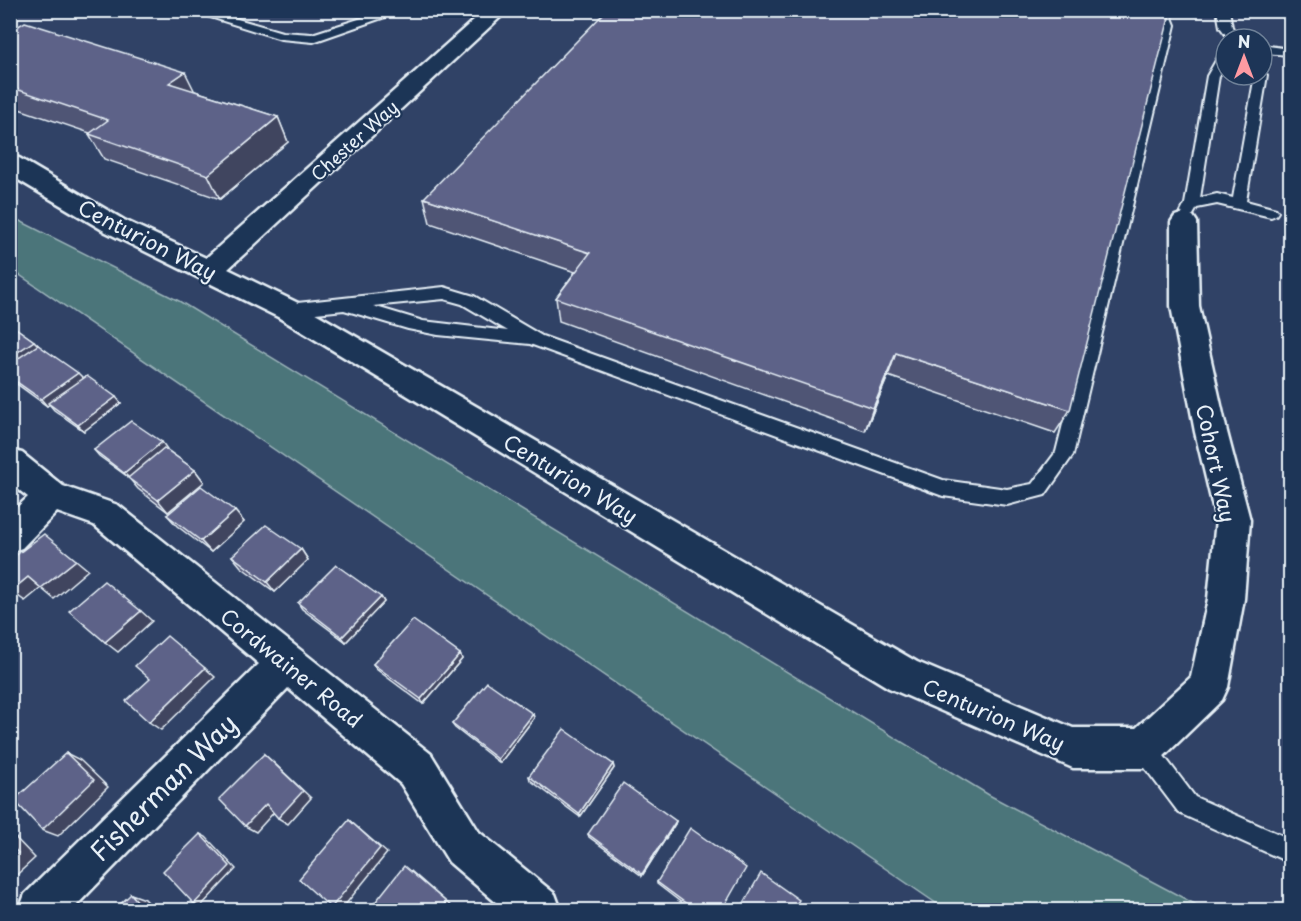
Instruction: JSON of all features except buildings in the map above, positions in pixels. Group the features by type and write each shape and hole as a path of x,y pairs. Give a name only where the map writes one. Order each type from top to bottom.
{"street":[{"name":"Chester Way","path":"210,270 494,14"},
{"name":"Centurion Way","path":"10,164 114,226 210,270 288,310 903,675 1073,748 1144,748"},
{"name":"Cohort Way","path":"1144,748 1208,687 1226,599 1233,520 1210,432 1185,306 1188,213"},
{"name":"Cordwainer Road","path":"10,463 51,496 106,515 416,769 464,847 539,910"},
{"path":"10,537 51,496"},
{"name":"Fisherman Way","path":"41,910 286,663"}],"lane":[{"path":"193,10 281,35 313,38 400,10"},
{"path":"456,10 494,14"},
{"path":"288,310 444,292 468,300 536,340 943,488 1006,497 1038,490 1064,454 1169,25 1163,10"},
{"path":"1223,10 1226,27"},
{"path":"1274,50 1290,52"},
{"path":"1188,213 1214,74"},
{"path":"1239,203 1260,87"},
{"path":"1188,213 1217,199 1270,212"},
{"path":"330,305 363,308 407,323 453,332 536,340"},
{"path":"1144,748 1187,805 1290,851"}],"green space":[{"path":"10,216 179,301 989,795 1206,910 946,910 11,269"}]}
